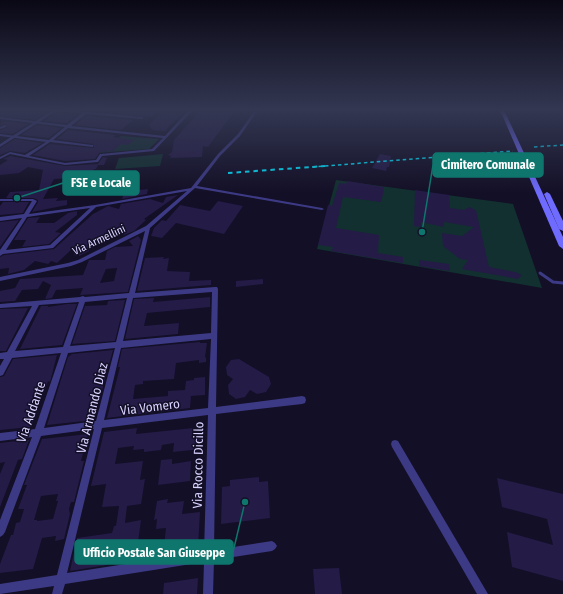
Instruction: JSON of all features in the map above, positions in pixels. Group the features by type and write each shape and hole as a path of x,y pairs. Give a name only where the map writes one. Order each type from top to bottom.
{"main road":[{"path":"514,138 563,246"},
{"path":"520,138 563,229"}],"street":[{"path":"0,146 13,138"},
{"path":"19,138 92,146"},
{"path":"26,156 53,138"},
{"path":"0,158 10,153 65,164 97,161 101,155 153,150 165,138"},
{"name":"Via Armellini","path":"0,279 69,265 148,227 193,188 222,152 236,138"},
{"path":"0,218 95,206 193,188 322,209"},
{"path":"0,200 35,201 0,252"},
{"path":"0,252 51,248 95,206"},
{"name":"Via Armando Diaz","path":"58,594 148,227"},
{"name":"Via Rocco Dicillo","path":"132,296 215,289 208,594"},
{"path":"0,306 83,298 132,296"},
{"name":"Via Addante","path":"0,532 38,433 83,298"},
{"path":"0,373 37,303"},
{"path":"0,356 213,336"},
{"name":"Via Vomero","path":"0,437 302,400"},
{"path":"395,444 483,594"},
{"path":"0,589 272,546"}],"lane":[{"path":"540,273 552,282 563,283"}],"green space":[{"path":"119,138 159,139 149,149 96,153 99,150 113,151 119,145 111,144"},
{"path":"163,154 160,166 115,169 119,158"},
{"path":"336,180 513,204 542,288 317,249"}],"building":[{"path":"59,138 118,138 134,140 128,145 121,144 113,151 100,152 95,159 65,161 33,155 50,144 94,148 93,144 57,139"},
{"path":"176,138 215,138 208,147 203,146 202,157 170,158 171,156 168,155 172,152 174,140"},
{"path":"15,139 42,143 25,153 10,151 0,155 0,148"},
{"path":"380,154 391,156 389,167 387,167 386,171 372,168"},
{"path":"10,156 65,166 98,164 103,157 107,158 104,165 98,165 96,169 94,169 91,177 54,179 43,199 58,198 56,201 67,200 67,205 32,212 38,200 33,198 6,198 10,192 39,190 43,170 28,167 19,173 0,175 0,165 8,160 3,159"},
{"path":"347,181 384,187 383,194 381,202 343,197 336,228 379,235 378,253 403,257 403,263 331,251 333,247 318,245 328,205 332,206 339,183 346,184"},
{"path":"148,189 147,194 122,199 124,193 128,191"},
{"path":"415,190 449,195 450,208 464,210 469,207 476,210 489,267 515,272 522,275 518,279 462,269 468,260 460,259 443,246 442,233 462,236 474,227 444,222 444,227 421,222 421,227 414,226"},
{"path":"178,195 144,219 146,220 134,231 124,235 122,232 120,234 115,232 101,244 88,249 89,251 79,256 79,254 75,256 72,249 57,263 51,261 48,264 35,261 24,270 8,274 9,268 0,269 0,257 4,255 54,249 93,214 108,206 119,209 121,204 150,199 163,203 166,197"},
{"path":"218,201 243,206 224,234 176,223 162,238 151,236 154,228 162,220 166,221 180,205 210,211"},
{"path":"3,202 29,202 23,213 0,215 0,206"},
{"path":"77,211 77,215 55,232 61,233 49,244 22,247 26,240 14,240 28,218 40,217 36,223 54,223 68,213"},
{"path":"19,220 0,247 0,222"},
{"path":"138,236 141,240 128,292 80,295 83,288 56,290 52,298 45,299 51,285 43,281 38,289 22,290 15,301 0,302 0,291 15,288 20,279 83,275 89,260 105,260 107,251 115,247 133,246 129,241","holes":["117,268 114,281 100,283 106,269"]},
{"path":"164,257 163,259 169,258 167,271 190,272 189,281 211,280 211,285 137,291 145,258"},
{"path":"419,260 449,264 450,271 419,266"},
{"path":"263,279 263,284 236,287 236,281"},
{"path":"210,297 210,307 147,313 144,326 179,323 178,334 125,339 134,299 154,298 153,302"},
{"path":"125,300 115,341 72,344 85,306 107,305 108,301"},
{"path":"77,304 62,345 20,349 41,306 48,307"},
{"path":"28,308 6,351 0,351 0,309"},
{"path":"200,342 207,343 205,357 206,362 199,363 199,360 176,363 174,379 143,381 143,384 135,385 133,399 168,396 168,391 185,390 186,381 194,380 194,378 205,377 205,395 191,396 190,408 107,418 120,367 118,367 122,349"},
{"path":"113,350 94,420 47,425 68,357 72,354"},
{"path":"57,355 50,382 48,381 31,427 0,430 0,377 4,376 13,359"},
{"path":"239,359 269,377 271,384 266,392 257,394 250,390 245,397 236,399 229,394 228,385 233,379 227,375 226,367 231,360"},
{"path":"203,427 202,449 173,452 174,443 162,445 161,450 144,452 144,449 133,450 134,446 118,448 115,464 143,461 140,480 145,479 141,504 127,506 125,523 141,520 136,557 107,561 107,565 70,571 77,538 112,533 114,526 116,526 119,506 102,507 106,484 91,486 104,432 137,428 136,434"},
{"path":"88,434 81,461 84,461 74,502 71,502 69,509 70,514 64,539 55,541 56,536 42,538 33,569 0,573 0,564 11,535 13,535 16,523 20,522 24,509 18,509 27,485 24,485 42,439","holes":["58,494 56,501 58,501 53,519 34,520 41,496"]},
{"path":"29,440 22,459 18,460 0,507 0,474 5,462 0,463 0,443"},
{"path":"172,459 172,464 191,461 190,481 158,485 161,460"},
{"path":"259,477 259,482 268,481 270,518 221,524 222,487 230,486 230,480"},
{"path":"497,478 563,494 563,581 512,567 507,532 553,545 547,519 502,507"},
{"path":"168,499 167,503 184,501 182,514 200,512 198,547 188,548 188,552 166,555 166,547 164,547 166,528 156,529 157,519 154,520 157,501"},
{"path":"339,568 342,594 315,594 313,569"},
{"path":"198,578 197,594 163,594 164,583"}],"railway":[{"path":"534,147 563,145"},
{"path":"320,166 513,151"},
{"path":"228,173 320,166"},
{"path":"312,167 320,166"},
{"path":"320,166 325,166"}],"place":[{"name":"FSE e Locale","path":"17,198"},
{"name":"Cimitero Comunale","path":"422,232"},
{"name":"Ufficio Postale San Giuseppe","path":"245,502"}]}
